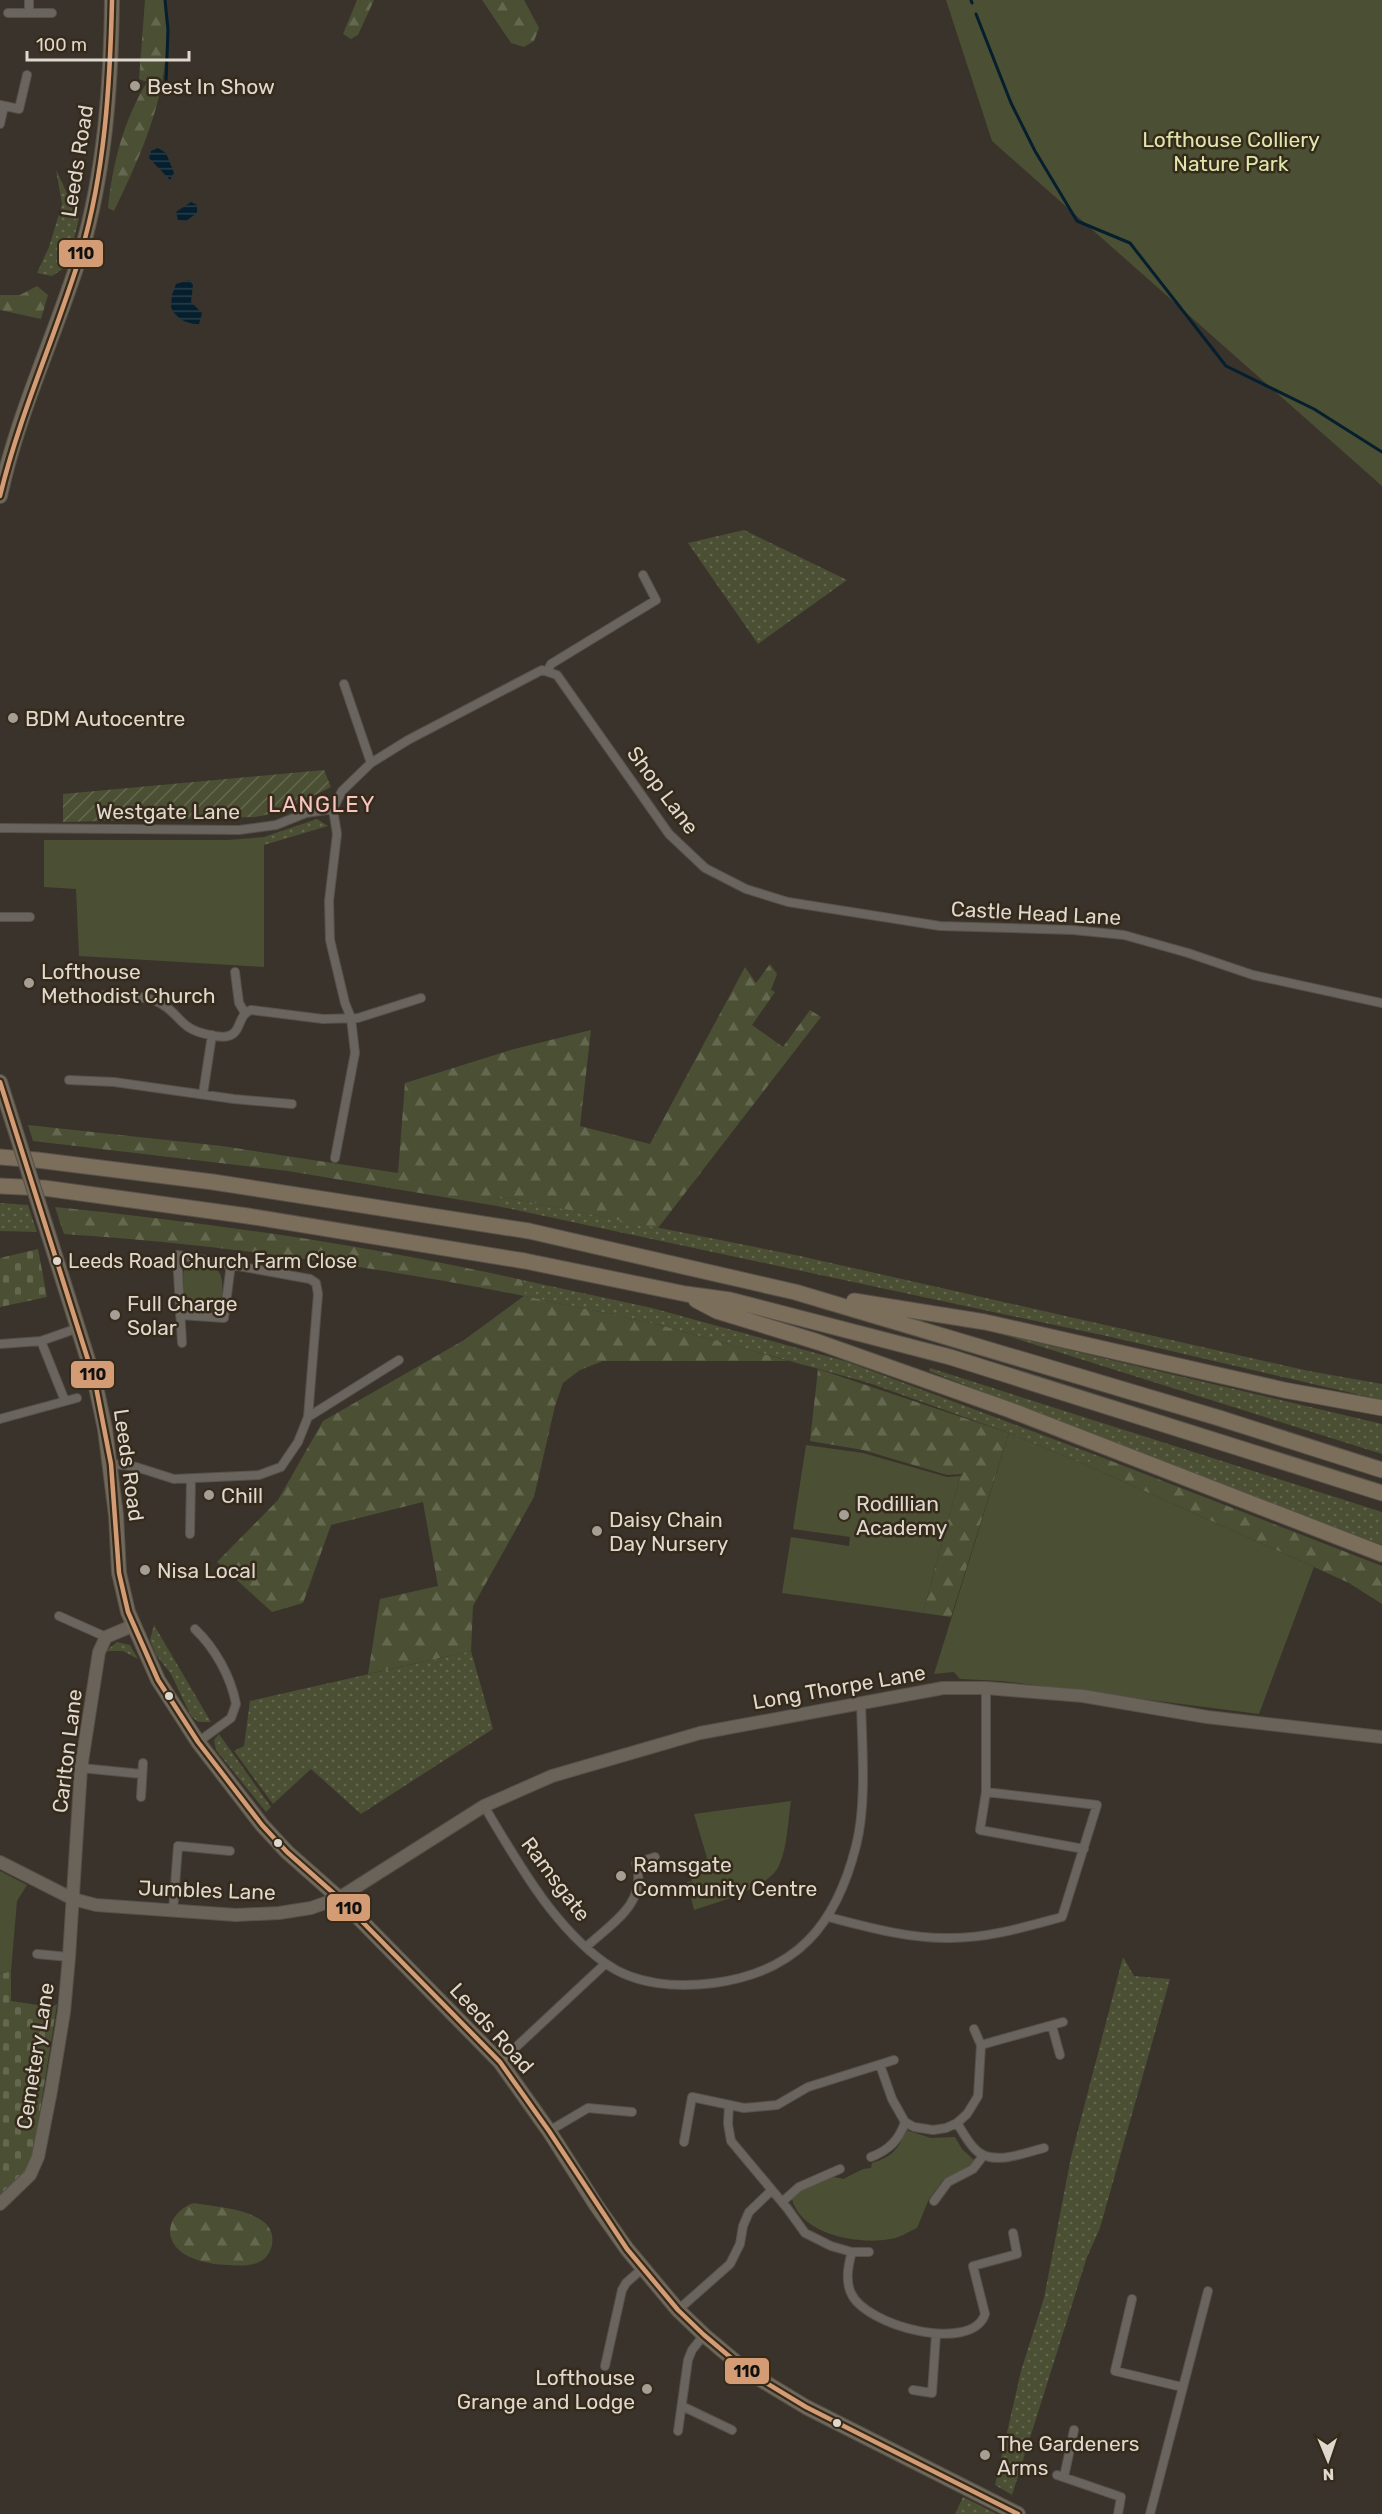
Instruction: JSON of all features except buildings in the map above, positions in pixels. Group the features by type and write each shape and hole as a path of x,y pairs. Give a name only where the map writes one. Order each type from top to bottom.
{"highway":[{"path":"0,1158 37,1160 213,1182 529,1231 795,1292 1208,1414 1382,1470"},
{"path":"0,1186 44,1188 260,1218 525,1261 686,1294 730,1300 950,1357 1382,1493"},
{"path":"795,1292 985,1322 1284,1390 1382,1408"},
{"path":"686,1294 717,1311 818,1342 1010,1410 1382,1554"},
{"path":"1284,1390 1382,1418"}],"main road":[{"name":"Leeds Road","path":"0,496 5,473 44,350 68,292 92,210 107,112 112,0"},
{"name":"Leeds Road","path":"0,1082 95,1382 111,1464 119,1573 132,1626 158,1680 198,1742 262,1825 287,1852 339,1898 500,2062 549,2131 596,2205 642,2268 678,2310 704,2335 748,2372 806,2407 1018,2514"},
{"path":"106,1637 132,1626"},
{"name":"Carlton Lane","path":"73,1899 81,1768 99,1652 106,1637"},
{"name":"Long Thorpe Lane","path":"339,1898 484,1806 552,1776 677,1738 943,1688 986,1688 1083,1696 1208,1717 1382,1737"},
{"name":"Jumbles Lane","path":"0,1862 73,1899 96,1905 236,1915 279,1913 311,1908 339,1898"},
{"name":"Cemetery Lane","path":"0,2204 30,2175 38,2157 62,2023 73,1899"}],"street":[{"path":"29,0 29,13"},
{"path":"8,13 52,13"},
{"path":"0,124 2,106 19,109 27,75"},
{"path":"335,1158 355,1053 351,1018 345,1003 330,940 329,901 337,834 333,809 342,791 371,763 408,740 537,671 548,670 551,664 656,600 643,575"},
{"name":"Shop Lane","path":"548,670 557,675 669,834 705,868 746,889 788,902"},
{"path":"344,684 371,763"},
{"name":"Westgate Lane","path":"0,828 239,830 276,825 306,813 333,809"},
{"name":"Castle Head Lane","path":"788,902 940,926 1073,930 1124,935 1253,975 1382,1003"},
{"path":"0,917 30,917"},
{"path":"235,972 239,1003 245,1013"},
{"path":"105,995 149,998 162,1004 188,1028 227,1037 234,1034 245,1013 255,1010 323,1019 351,1018 364,1017 422,998"},
{"path":"203,1094 212,1035"},
{"path":"69,1080 114,1082 234,1099 292,1104"},
{"path":"111,1464 133,1466 174,1479 259,1475 281,1467 298,1442 308,1417 318,1294 316,1283 231,1264 177,1255 182,1343"},
{"path":"180,1316 224,1318 231,1264"},
{"path":"0,1344 41,1341 78,1328"},
{"path":"41,1341 65,1401"},
{"path":"308,1417 399,1360"},
{"path":"0,1419 77,1398"},
{"path":"190,1534 191,1479"},
{"path":"59,1616 106,1637"},
{"path":"195,1629 209,1642 220,1662 236,1704 231,1718 198,1742"},
{"path":"986,1688 986,1792 980,1830 1083,1849"},
{"name":"Ramsgate","path":"484,1806 567,1929 605,1964 627,1976 651,1982 693,1985 728,1981 752,1975 778,1965 800,1950 828,1917 844,1882 857,1845 863,1782 861,1702"},
{"path":"141,1797 143,1762"},
{"path":"81,1768 142,1774"},
{"path":"828,1917 885,1931 949,1938 1005,1933 1062,1917 1097,1806 986,1792"},
{"path":"173,1911 178,1846 230,1851"},
{"path":"586,1947 635,1899 640,1881 636,1863 655,1857"},
{"path":"37,1954 69,1957"},
{"path":"500,2062 605,1964"},
{"path":"981,2045 1063,2022"},
{"path":"1052,2026 1060,2055"},
{"path":"880,2065 892,2099 905,2121 914,2127 933,2130 957,2123 974,2105 978,2096 981,2045 974,2029"},
{"path":"684,2142 692,2097 729,2105 760,2108 777,2105 808,2087 894,2060"},
{"path":"729,2105 728,2124 731,2141 805,2233 831,2246 852,2252 869,2252"},
{"path":"549,2131 588,2108 632,2112"},
{"path":"870,2157 883,2152 899,2138 905,2121"},
{"path":"957,2123 974,2148 983,2156 998,2158 1044,2148"},
{"path":"934,2201 948,2182 972,2169 983,2156"},
{"path":"782,2202 799,2187 840,2169"},
{"path":"678,2310 730,2264 740,2244 743,2226 749,2212 772,2190"},
{"path":"852,2252 847,2277 850,2293 858,2305 890,2323 936,2334 978,2327 982,2322 985,2314 973,2266 1017,2254 1012,2233"},
{"path":"605,2366 622,2290 642,2268"},
{"path":"1150,2514 1208,2291"},
{"path":"1132,2299 1115,2371 1182,2387"},
{"path":"913,2390 932,2393 936,2334"},
{"path":"678,2431 688,2360 692,2350 704,2335"},
{"path":"682,2406 732,2430"},
{"path":"1074,2430 1060,2476 1120,2497 1118,2514"}],"green space":[{"path":"145,0 165,0 166,57 156,109 138,160 114,211 108,208 120,143 132,111 147,82 139,79"},
{"path":"357,0 374,0 358,35 351,39 343,34"},
{"path":"482,0 524,0 539,28 534,41 524,47 511,43"},
{"name":"Lofthouse Colliery Nature Park","path":"946,0 1382,0 1382,486 992,141"},
{"path":"56,170 79,219 67,266 52,276 37,273 49,247 62,204"},
{"path":"37,286 48,295 41,319 0,310 0,295 20,295"},
{"path":"744,530 847,580 758,644 688,543"},
{"path":"324,770 331,787 281,812 255,817 63,822 63,794"},
{"path":"317,819 328,826 264,845 264,837"},
{"path":"264,837 264,967 79,956 76,889 44,887 44,840 228,840"},
{"path":"770,964 777,974 771,990 775,992 752,1025 783,1047 810,1010 821,1017 658,1228 499,1196 497,1206 288,1171 33,1141 28,1125 222,1146 398,1173 405,1083 514,1049 591,1030 580,1126 650,1144 745,967 756,983"},
{"path":"499,1196 800,1256 1309,1371 1382,1384 1382,1400 1111,1337 497,1206"},
{"path":"0,1203 28,1205 37,1232 0,1231"},
{"path":"55,1207 290,1236 464,1267 522,1280 525,1296 656,1324 789,1361 603,1361 580,1370 563,1383 555,1406 534,1497 473,1606 471,1651 368,1674 380,1599 438,1586 423,1502 331,1525 303,1603 272,1612 217,1562 278,1500 323,1421 464,1340 524,1296 410,1275 237,1250 64,1234"},
{"path":"38,1249 47,1297 0,1307 0,1258"},
{"path":"192,1262 213,1267 220,1274 222,1279 221,1300 220,1307 215,1312 190,1312 185,1308 183,1274 185,1266"},
{"path":"522,1280 652,1308 848,1362 1101,1457 1084,1464 1009,1433 869,1383 656,1324 525,1296"},
{"path":"1001,1334 1382,1424 1382,1454"},
{"path":"930,1368 1382,1512 1382,1545 929,1371"},
{"path":"818,1369 1009,1433 951,1617 923,1613 960,1476 963,1474 947,1475 863,1450 810,1441"},
{"path":"1009,1433 1314,1567 1259,1714 1002,1681 960,1679 954,1672 934,1674"},
{"path":"806,1445 863,1453 947,1477 960,1476 923,1613 782,1593 791,1537 849,1546 850,1537 793,1529"},
{"path":"1101,1457 1382,1566 1382,1604 1349,1583 1084,1464"},
{"path":"154,1625 211,1722 198,1722 191,1716 171,1674 156,1655 150,1640"},
{"path":"117,1642 130,1645 138,1659 123,1651 106,1651"},
{"path":"471,1651 493,1729 361,1814 311,1769 273,1804 234,1751 244,1746 250,1701"},
{"path":"219,1734 271,1807 266,1812 216,1750 214,1740"},
{"path":"791,1801 782,1859 774,1873 747,1891 694,1910 687,1882 692,1881 688,1863 707,1858 694,1814"},
{"path":"0,1871 27,1885 17,1901 11,1971 0,1974"},
{"path":"1123,1957 1134,1976 1170,1979 1100,2228 1087,2257 1012,2495 995,2485 1021,2371 1044,2298 1071,2157"},
{"path":"11,1971 11,2001 51,2007 57,2004 34,2149 24,2173 0,2196 0,1974"},
{"path":"906,2130 931,2138 955,2137 962,2149 976,2162 943,2180 929,2199 917,2228 890,2239 848,2238 819,2229 798,2211 792,2199 803,2189 822,2179 836,2177 843,2179 863,2169 871,2168 872,2163 885,2158 894,2151"},
{"path":"194,2203 239,2211 264,2222 272,2238 267,2256 257,2263 236,2266 202,2262 183,2253 173,2242 170,2229 181,2210"},
{"path":"963,2497 997,2514 955,2514"}],"water":[{"path":"158,148 166,153 174,173 170,180 149,158 151,151"},
{"path":"191,202 197,205 197,213 186,221 178,220 176,212"},
{"path":"189,280 193,285 191,302 202,313 199,324 182,320 171,307 176,284"}],"waterway":[{"path":"165,0 168,30 166,82"},
{"path":"976,14 1011,103 1035,151 1077,221 1130,243 1226,366 1314,409 1382,452"}],"transit line":[{"name":"110","path":"0,496 28,404 71,284 89,222 105,128 112,0"},
{"name":"110","path":"0,1082 95,1382 111,1464 119,1573 128,1612 158,1680 198,1742 262,1825 287,1852 339,1898 500,2062 627,2249 678,2310 704,2335 748,2372 806,2407 1018,2514"}],"place":[{"name":"Best In Show","path":"135,86"},
{"name":"BDM Autocentre","path":"13,718"},
{"name":"Lofthouse Methodist Church","path":"29,983"},
{"name":"Leeds Road Church Farm Close","path":"57,1261"},
{"name":"Full Charge Solar","path":"115,1315"},
{"name":"Chill","path":"209,1495"},
{"name":"Rodillian Academy","path":"844,1515"},
{"name":"Daisy Chain Day Nursery","path":"597,1531"},
{"name":"Nisa Local","path":"145,1570"},
{"name":"Ramsgate Community Centre","path":"621,1876"},
{"name":"Lofthouse Grange and Lodge","path":"647,2389"},
{"name":"The Gardeners Arms","path":"985,2455"}],"district":[{"name":"LANGLEY","path":"322,804"}]}
